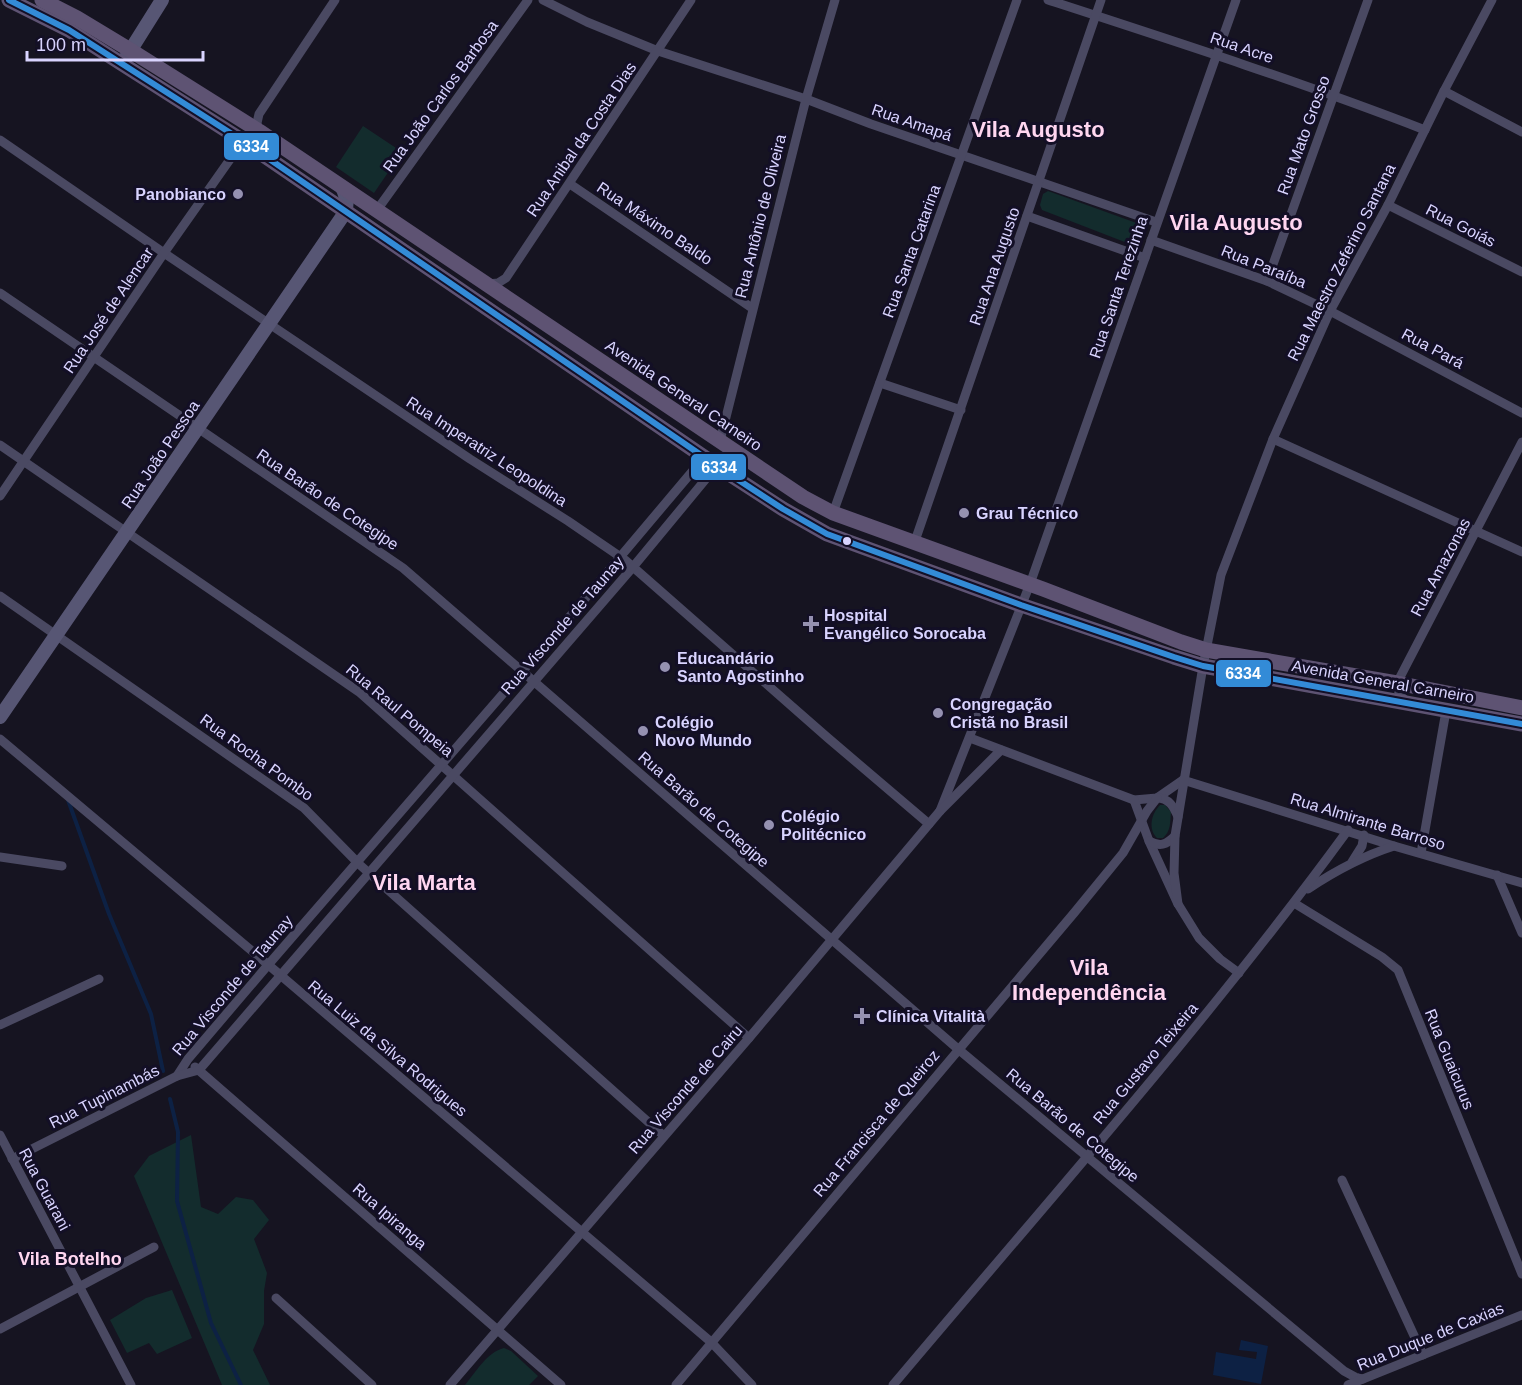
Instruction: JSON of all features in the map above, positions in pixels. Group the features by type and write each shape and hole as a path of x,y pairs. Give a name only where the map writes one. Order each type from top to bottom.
{"main road":[{"name":"Avenida General Carneiro","path":"9,0 126,56 259,131 802,497 833,513 915,541 1206,650 1396,682 1522,708"},
{"name":"Avenida General Carneiro","path":"42,0 77,18 243,141 720,468 783,509 827,534 1021,605 1203,666 1522,724"},
{"path":"126,56 162,0"},
{"path":"342,187 347,202 346,211"},
{"name":"Rua João Pessoa","path":"0,717 346,211"}],"street":[{"path":"259,131 257,123 259,114 335,0"},
{"name":"Rua João Carlos Barbosa","path":"377,210 528,0"},
{"name":"Rua Amapá","path":"543,0 586,22 658,51 806,99 871,124 1156,222"},
{"name":"Rua Anibal da Costa Dias","path":"488,284 498,283 506,278 691,0"},
{"name":"Rua Antônio de Oliveira","path":"720,441 806,99 835,0"},
{"name":"Rua Santa Catarina","path":"833,513 1017,0"},
{"name":"Rua Acre","path":"1048,0 1334,94 1425,130"},
{"name":"Rua Ana Augusto","path":"915,541 1101,0"},
{"name":"Rua Santa Terezinha","path":"1030,584 1236,0"},
{"name":"Rua Mato Grosso","path":"1267,281 1368,0"},
{"name":"Rua Maestro Zeferino Santana","path":"1206,650 1221,575 1273,439 1330,311 1388,205 1492,0"},
{"path":"1444,91 1522,132"},
{"name":"Rua Imperatriz Leopoldina","path":"0,140 164,254 621,557 929,824"},
{"name":"Rua José de Alencar","path":"0,496 243,141"},
{"name":"Rua Máximo Baldo","path":"570,184 752,308"},
{"name":"Rua Goiás","path":"1388,205 1522,272"},
{"path":"1027,216 1145,258"},
{"name":"Rua Paraíba","path":"1151,240 1267,281 1330,311"},
{"name":"Rua Barão de Cotegipe","path":"0,293 403,568 958,1049 1344,1371 1364,1379"},
{"name":"Rua Pará","path":"1330,311 1522,412"},
{"path":"880,383 961,410"},
{"path":"1273,439 1522,552"},
{"name":"Rua Amazonas","path":"1396,682 1522,442"},
{"name":"Rua Raul Pompeia","path":"0,445 359,692 749,1038"},
{"name":"Rua Visconde de Taunay","path":"177,1076 188,1059 268,965 695,469 700,454"},
{"name":"Rua Visconde de Taunay","path":"177,1076 199,1070 633,567 710,474 720,468"},
{"path":"1021,605 1030,584"},
{"name":"Rua Rocha Pombo","path":"0,596 304,808 369,873 664,1136"},
{"name":"Rua Visconde de Cairu","path":"940,811 1021,605"},
{"path":"1178,904 1174,873 1174,836 1206,650"},
{"path":"1396,682 1399,693 1409,704"},
{"path":"1421,853 1446,711"},
{"path":"970,738 1134,800 1165,799 1170,803 1178,818"},
{"name":"Rua Luiz da Silva Rodrigues","path":"0,739 711,1342 752,1385"},
{"name":"Rua Visconde de Cairu","path":"450,1385 749,1038 940,811 1001,750"},
{"path":"1142,820 1157,798 1183,780"},
{"name":"Rua Almirante Barroso","path":"1183,780 1394,846 1522,883"},
{"path":"1181,796 1191,787 1206,787"},
{"path":"1134,800 1149,841 1178,904 1198,938 1239,974"},
{"name":"Rua Francisca de Queiroz","path":"676,1385 1123,853 1142,820"},
{"name":"Rua Gustavo Teixeira","path":"897,1384 1239,974 1348,830"},
{"path":"1149,841 1158,846 1174,836"},
{"path":"1350,864 1362,846 1364,836"},
{"name":"Rua Francisca de Queiroz","path":"1123,853 1135,844 1149,841"},
{"name":"Rua Gustavo Teixeira","path":"1301,894 1350,864 1394,846"},
{"path":"0,857 62,866"},
{"path":"1497,875 1522,933"},
{"name":"Rua Guaicurus","path":"1294,903 1382,957 1398,970 1522,1274"},
{"path":"0,1025 99,978"},
{"name":"Rua Ipiranga","path":"188,1059 561,1385"},
{"name":"Rua Tupinambás","path":"12,1159 177,1076"},
{"name":"Rua Guarani","path":"0,1135 131,1385"},
{"path":"1342,1180 1423,1354"},
{"path":"0,1329 154,1247"},
{"path":"276,1298 372,1385"},
{"name":"Rua Duque de Caxias","path":"1348,1385 1522,1315"}],"green space":[{"path":"363,126 402,152 374,193 336,167"},
{"path":"1048,191 1142,225 1144,230 1141,242 1135,246 1042,210 1040,205 1043,194"},
{"path":"1160,805 1165,805 1171,812 1170,823 1166,835 1163,838 1157,838 1152,830 1152,822 1154,813"},
{"path":"191,1135 201,1207 218,1214 236,1197 253,1200 269,1220 254,1239 267,1273 264,1291 264,1324 253,1350 270,1385 222,1385 134,1176 149,1156"},
{"path":"172,1290 192,1338 157,1354 149,1343 127,1353 110,1320 146,1298"},
{"path":"504,1348 511,1351 538,1376 529,1385 465,1385 487,1358"}],"water":[{"path":"1241,1340 1268,1346 1261,1384 1213,1375 1216,1352 1256,1359 1257,1352 1239,1350"}],"waterway":[{"path":"68,800 109,914 151,1014 163,1071"},
{"path":"170,1099 178,1132 177,1201 211,1323 241,1385"}],"transit line":[{"name":"6334","path":"9,0 69,30 243,141 720,468 783,509 827,534 1021,605 1203,666 1522,724"}],"place":[{"name":"Panobianco","path":"238,194"},
{"name":"Grau Técnico","path":"964,513"},
{"name":"Hospital Evangélico Sorocaba","path":"811,624"},
{"name":"Educandário Santo Agostinho","path":"665,667"},
{"name":"Congregação Cristã no Brasil","path":"938,713"},
{"name":"Colégio Novo Mundo","path":"643,731"},
{"name":"Colégio Politécnico","path":"769,825"},
{"name":"Clínica Vitalità","path":"862,1016"}],"district":[{"name":"Vila Augusto","path":"1038,129"},
{"name":"Vila Augusto","path":"1236,222"},
{"name":"Vila Marta","path":"424,882"},
{"name":"Vila Independência","path":"1089,980"},
{"name":"Vila Botelho","path":"70,1259"}]}
